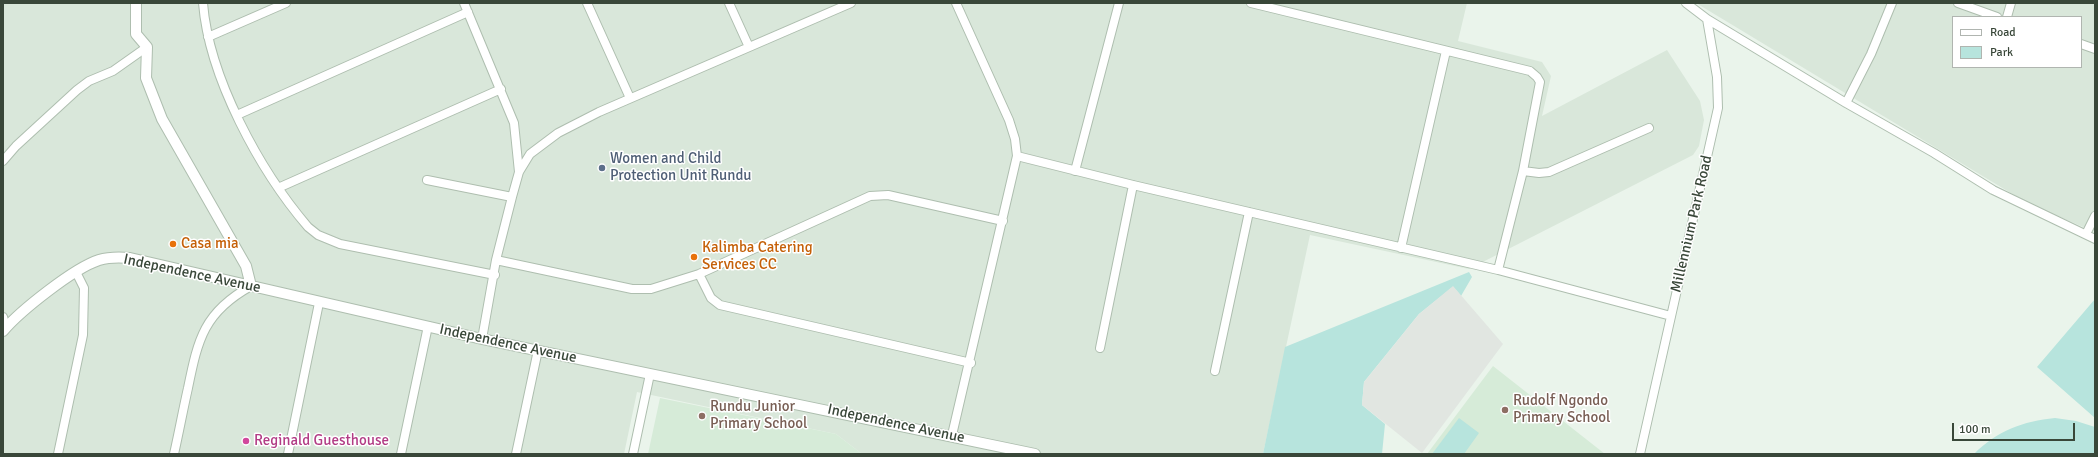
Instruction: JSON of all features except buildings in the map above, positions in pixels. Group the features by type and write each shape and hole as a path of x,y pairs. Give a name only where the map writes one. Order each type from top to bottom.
{"street":[{"path":"136,3 136,34 147,47 146,78 162,119 246,266 251,286 231,297 223,304 209,320 198,342 174,454"},
{"path":"203,3 208,37 220,75 237,114 263,167 308,227 328,240 340,244 495,275"},
{"path":"208,37 286,3"},
{"path":"464,3 514,123 519,172"},
{"path":"587,3 630,98"},
{"path":"730,3 749,47"},
{"path":"482,339 495,275 496,260 512,197 519,172 530,154 547,140 599,112 851,3"},
{"path":"952,435 971,363 1018,156 1016,139 1009,120 956,3"},
{"path":"1075,171 1119,3"},
{"path":"1251,3 1530,71 1539,80 1523,171 1498,270"},
{"path":"1686,3 1707,19 1846,103 1934,153 1993,190 2095,239"},
{"path":"1846,103 1871,54 1892,3"},
{"path":"1958,3 1994,16"},
{"path":"2007,16 2011,3"},
{"path":"237,114 468,12"},
{"name":"Millennium Park Road","path":"1640,454 1718,108 1717,77 1707,19"},
{"path":"2082,44 2095,49"},
{"path":"3,161 16,146 77,90 89,81 113,71 147,47"},
{"path":"1401,248 1446,51"},
{"path":"278,188 501,89"},
{"path":"1523,171 1539,173 1549,172 1649,128"},
{"path":"1018,156 1133,185 1498,270 1671,316"},
{"path":"427,180 512,197"},
{"path":"1100,348 1133,185"},
{"path":"496,260 640,289 659,287 699,274 870,196 888,195 1003,221"},
{"path":"1215,371 1249,212"},
{"path":"2086,234 2095,216"},
{"name":"Independence Avenue","path":"4,325 76,272 101,260 130,258 319,303 482,339 952,435 1035,454"},
{"path":"58,454 83,335 84,288 76,272"},
{"path":"699,274 711,298 720,305 971,363"},
{"path":"288,454 319,303"},
{"path":"401,454 428,326"},
{"path":"516,454 538,350"},
{"path":"633,454 650,374"}],"shaded area":[{"path":"3,3 1467,3 1458,41 1542,62 1551,76 1542,116 1667,50 1700,101 1704,120 1699,146 1693,155 1469,269 1310,235 1263,454 862,454 836,434 637,392 624,454 3,454"},
{"path":"1696,3 2095,3 2095,232 2029,204"},
{"path":"1453,286 1503,344 1422,453 1362,405 1364,382 1419,314"},
{"name":"Rudolf Ngondo Primary School","path":"1493,366 1605,454 1427,454"},
{"name":"Rundu Junior Primary School","path":"660,398 836,434 862,454 648,454"}],"green space":[{"path":"1469,272 1472,277 1461,296 1453,287 1419,314 1364,382 1362,405 1385,424 1382,454 1263,454 1285,347"},
{"path":"2095,299 2095,418 2037,367"},
{"path":"1459,418 1479,433 1464,454 1432,454"},
{"path":"2055,418 2076,421 2095,427 2095,454 1974,454 1992,439 2011,428 2043,419"}],"place":[{"name":"Women and Child Protection Unit Rundu","path":"602,168"},
{"name":"Casa mia","path":"173,244"},
{"name":"Kalimba Catering Services CC","path":"694,257"},
{"name":"Rudolf Ngondo Primary School","path":"1505,410"},
{"name":"Rundu Junior Primary School","path":"702,416"},
{"name":"Reginald Guesthouse","path":"246,441"}]}
